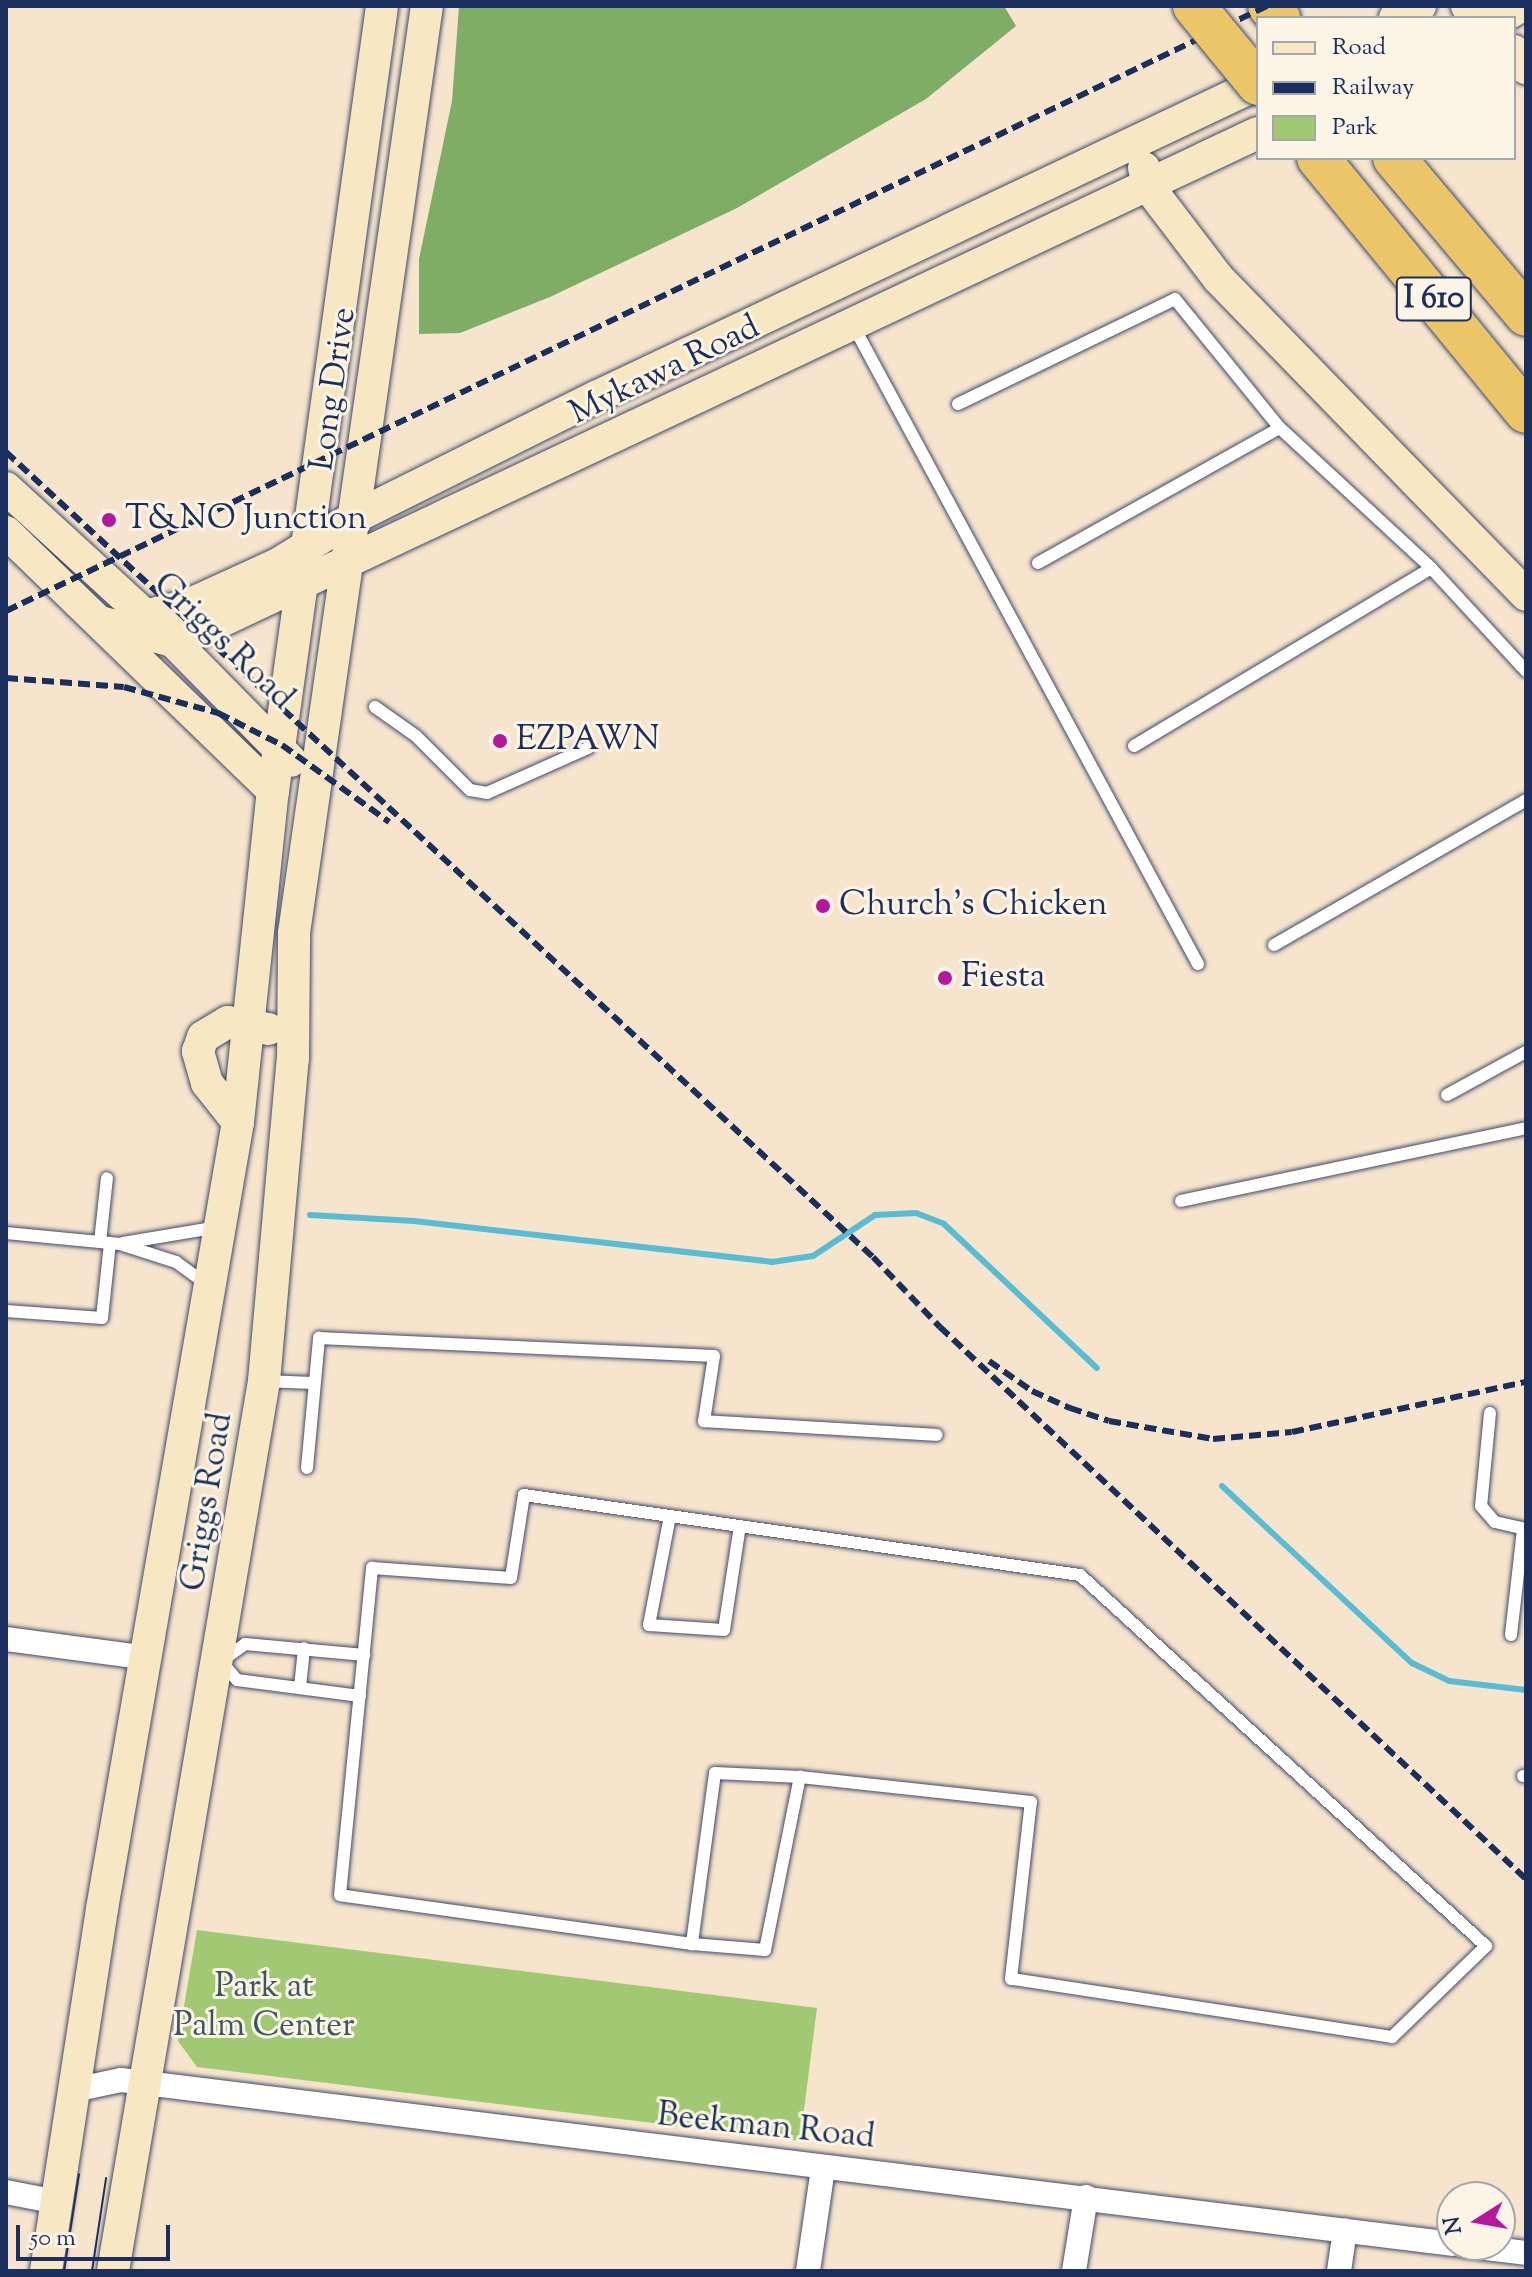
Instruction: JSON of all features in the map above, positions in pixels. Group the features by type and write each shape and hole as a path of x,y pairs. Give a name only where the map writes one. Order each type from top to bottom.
{"highway":[{"path":"1194,6 1256,82"},
{"name":"I 610","path":"1395,160 1526,315"},
{"name":"I 610","path":"1330,172 1526,412"}],"main road":[{"name":"Long Drive","path":"281,752 306,543 382,6"},
{"name":"Long Drive","path":"314,783 351,561 393,236 427,6"},
{"path":"1399,16 1420,6"},
{"path":"1467,6 1484,16"},
{"path":"1504,16 1522,6"},
{"name":"Mykawa Road","path":"144,616 186,606 278,564 306,543 355,517 596,397 1256,85"},
{"path":"1173,124 1152,148 1144,168 1148,186 1218,278 1526,595"},
{"name":"Mykawa Road","path":"173,641 616,439 851,321 1256,134"},
{"path":"351,230 393,236"},
{"path":"702,346 720,387"},
{"path":"596,397 616,439"},
{"name":"Griggs Road","path":"6,488 173,641 314,783 294,933 293,1059 264,1381 221,1661 143,2083 113,2271"},
{"path":"6,532 273,791"},
{"path":"100,622 173,641"},
{"name":"Griggs Road","path":"46,2271 74,2090 222,1226 238,1122 273,791 281,752"},
{"path":"238,1122 207,1083 198,1051 213,1029 228,1022 266,1028 293,1059"}],"street":[{"path":"6,1639 149,1658"},
{"name":"Beekman Road","path":"74,2090 93,2083 143,2083 1436,2242"},
{"path":"808,2271 823,2168"},
{"path":"6,2192 57,2202"},
{"path":"1074,2271 1086,2197"},
{"path":"1339,2271 1345,2230"}],"lane":[{"path":"958,404 1175,299 1280,428 1431,568 1526,671"},
{"path":"851,321 1198,964"},
{"path":"1038,563 1280,428"},
{"path":"1134,746 1431,568"},
{"path":"375,707 416,736 470,790 487,793 588,748"},
{"path":"1274,945 1526,800"},
{"path":"1447,1095 1526,1052"},
{"path":"1181,1201 1526,1128"},
{"path":"6,1311 102,1318 110,1243 107,1178"},
{"path":"110,1243 222,1226"},
{"path":"6,1233 110,1243 176,1262 212,1288"},
{"path":"307,1468 319,1338 714,1356 704,1421 937,1435"},
{"path":"264,1381 313,1383"},
{"path":"1490,1413 1481,1506 1495,1522 1525,1529 1511,1635"},
{"path":"692,1944 715,1773 800,1777 1031,1802 1011,1979 1392,2037 1486,1946 1080,1575 524,1495 511,1578 372,1568 340,1895 692,1944 765,1950 800,1777"},
{"path":"670,1516 649,1625 724,1630 740,1526"},
{"path":"360,1696 237,1680 221,1661 245,1644 364,1655"},
{"path":"300,1687 304,1648"}],"green space":[{"path":"459,6 1004,6 1016,26 926,99 737,208 550,297 460,333 419,334 419,259 452,101"},
{"name":"Park at Palm Center","path":"197,1930 817,2008 800,2141 197,2067 178,2041"}],"waterway":[{"path":"310,1215 414,1221 772,1262 813,1256 875,1215 916,1213 944,1224 1097,1368"},
{"path":"1222,1486 1412,1663 1449,1681 1526,1690"}],"tram line":[{"path":"64,2271 79,2174"},
{"path":"92,2271 106,2178"}],"railway":[{"path":"6,611 1267,6"},
{"path":"6,452 873,1257 940,1327 1526,1879"},
{"path":"6,678 124,687 218,713 282,745 389,822"},
{"path":"989,1361 1032,1391 1070,1408 1109,1421 1213,1439 1292,1432 1526,1382"}],"place":[{"name":"T&NO Junction","path":"109,520"},
{"name":"EZPAWN","path":"500,741"},
{"name":"Church's Chicken","path":"823,906"},
{"name":"Fiesta","path":"945,978"}]}
